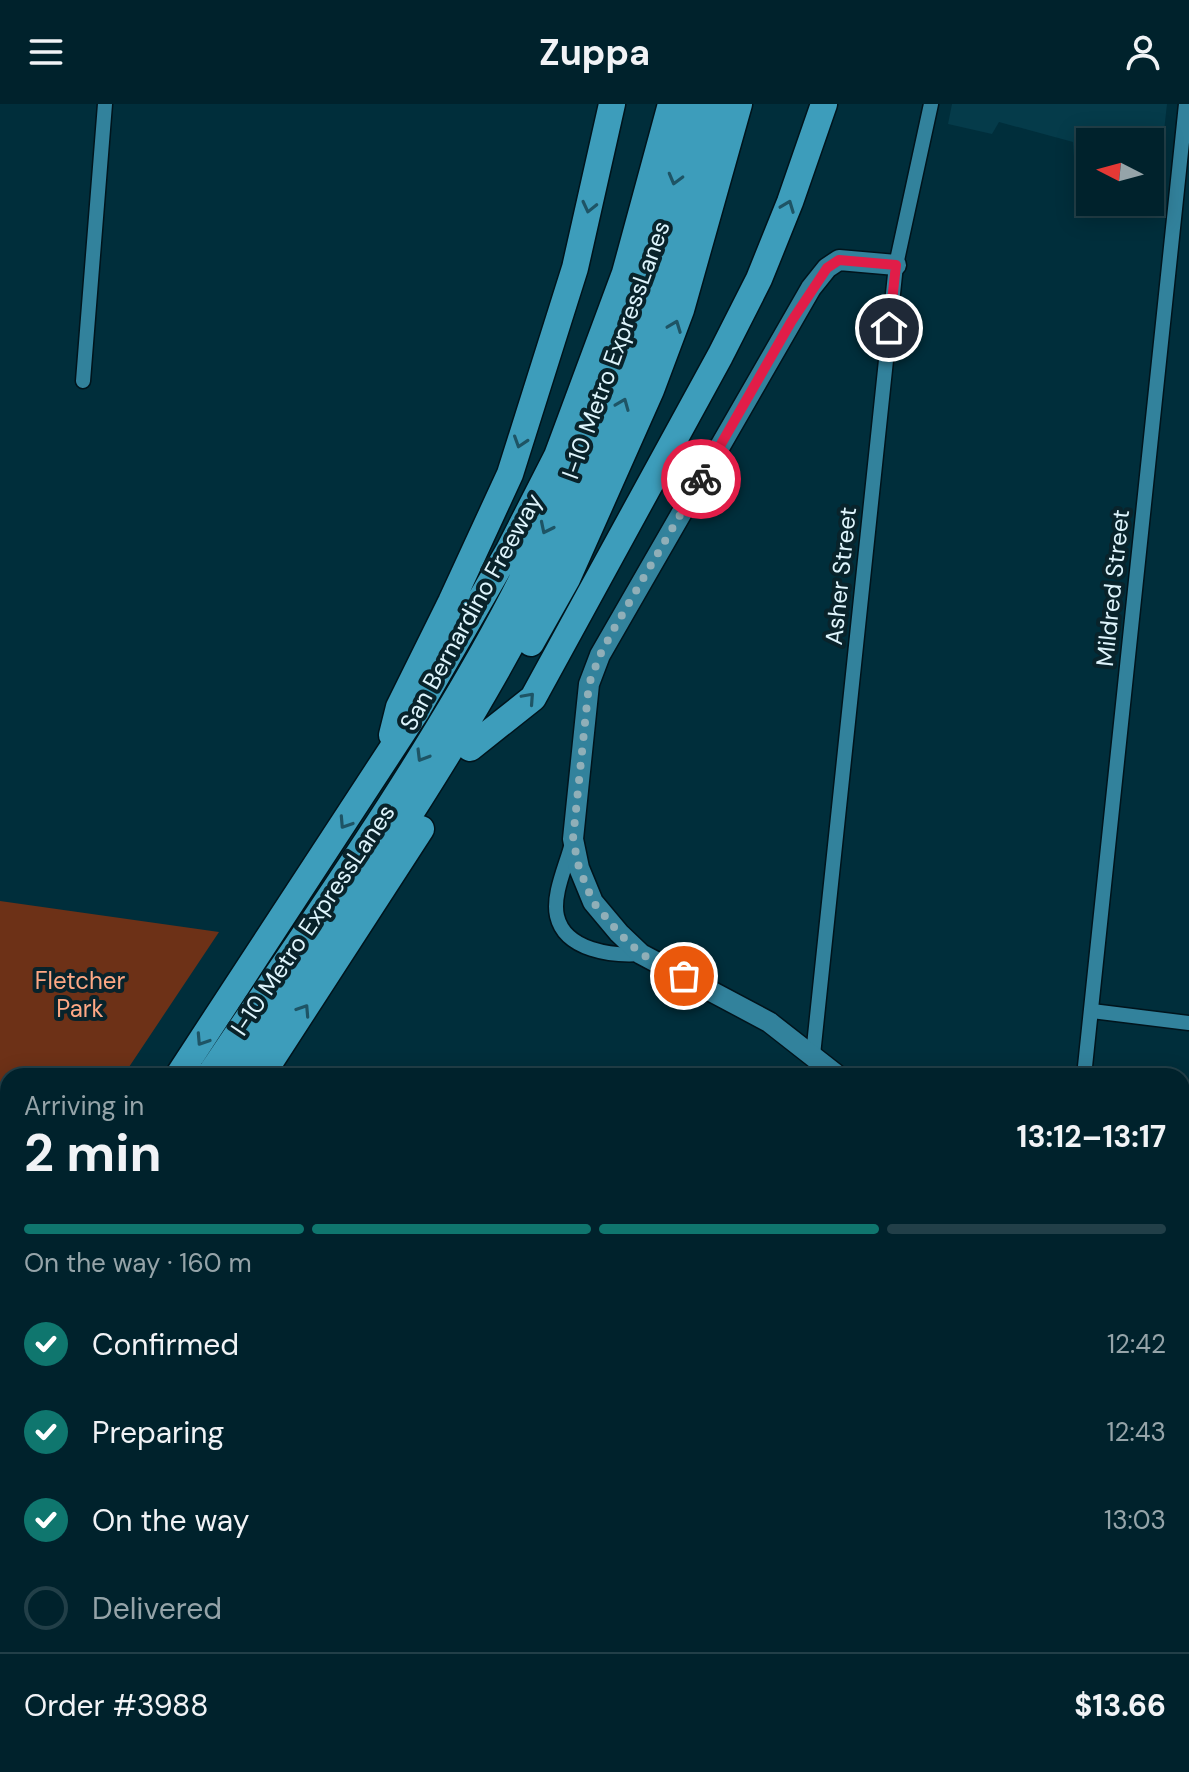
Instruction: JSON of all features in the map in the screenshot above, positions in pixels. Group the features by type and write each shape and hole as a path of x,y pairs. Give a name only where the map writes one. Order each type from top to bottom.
{"highway":[{"path":"387,758 399,707 510,474 575,268 612,104"},
{"name":"San Bernardino Freeway","path":"183,1068 387,758 509,550 557,456 625,273 671,104"},
{"name":"I-10 Metro ExpressLanes","path":"214,1068 406,781 503,616 567,484 623,345 666,214 696,104"},
{"name":"I-10 Metro ExpressLanes","path":"240,1068 441,766 487,689 548,574 590,483 659,308 720,104"},
{"path":"266,1068 470,748 567,579 651,390 681,310 739,104"},
{"path":"470,748 533,698 713,370 759,279 824,104"}],"street":[{"path":"83,381 105,104"},
{"name":"Asher Street","path":"813,1055 896,265 931,104"},
{"name":"Mildred Street","path":"1085,1068 1186,104"},
{"path":"641,954 614,956 584,947 567,934 557,917 557,898 573,839 589,684 600,655 630,599 791,322 827,268 839,260 896,265"},
{"path":"573,839 579,868 593,902 641,954 769,1022 828,1068"},
{"path":"1092,1011 1189,1023"}],"shaded area":[{"path":"952,104 1167,104 1164,131 1164,128 1076,128 1076,158 1073,142 999,122 992,134 948,124"}],"green space":[{"name":"Fletcher Park","path":"0,901 219,932 128,1068 0,1068"}],"way so far":[{"path":"684,976 641,954 593,902 579,868 573,839 589,684 600,655 630,599 701,479"}],"route":[{"path":"701,479 811,288 827,268 839,260 896,265 889,328"}]}
